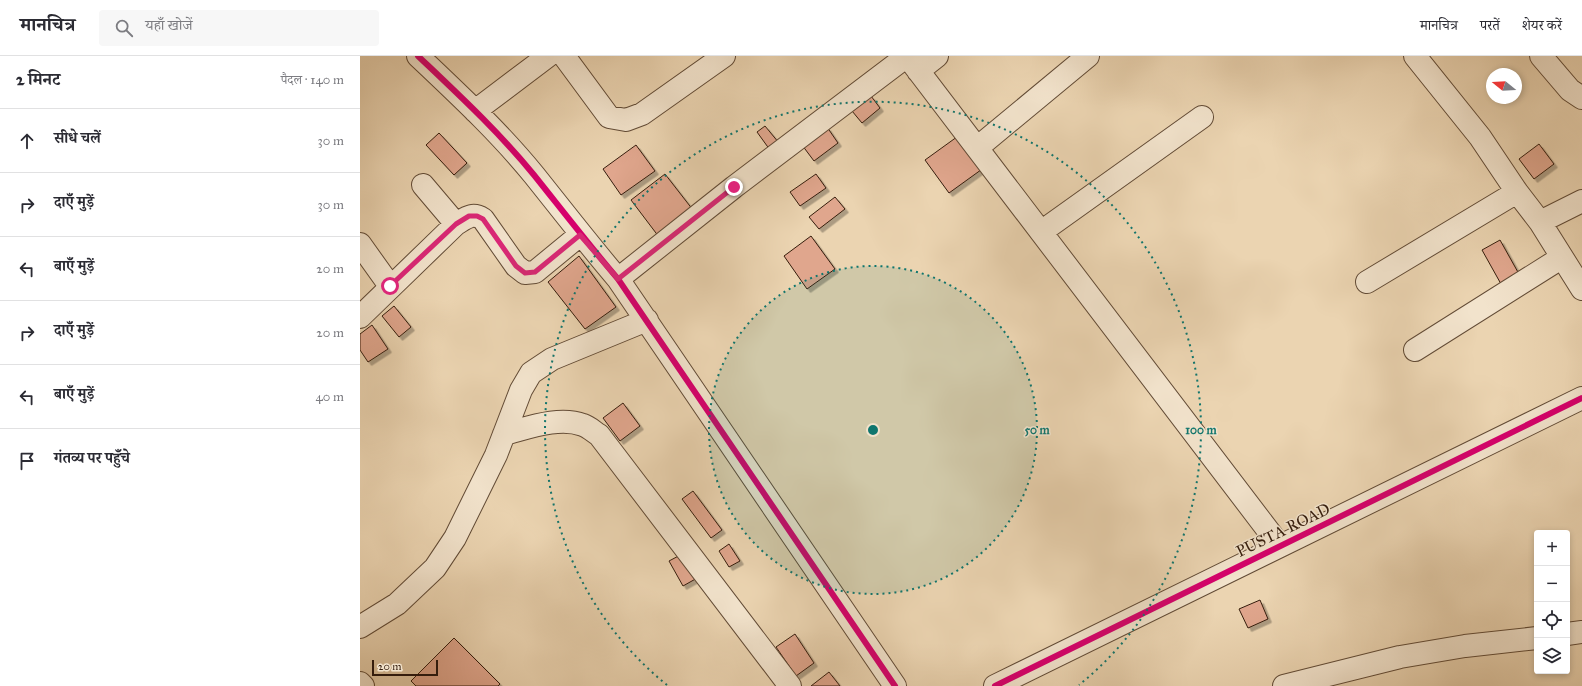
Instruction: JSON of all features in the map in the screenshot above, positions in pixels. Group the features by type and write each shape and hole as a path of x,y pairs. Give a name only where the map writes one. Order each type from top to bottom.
{"street":[{"path":"418,56 475,111 534,175 580,235 618,279 895,686"},
{"path":"475,111 548,56"},
{"path":"564,56 609,117 626,120 642,114 724,56"},
{"path":"618,279 734,187 911,61 937,56"},
{"path":"977,148 1088,56"},
{"path":"1415,56 1480,137 1517,192 1540,222 1561,258 1582,289"},
{"path":"1541,56 1570,90 1582,98"},
{"path":"911,61 1280,546"},
{"path":"1041,232 1202,117"},
{"path":"423,185 456,224"},
{"path":"1367,282 1517,192"},
{"path":"1540,222 1582,201"},
{"path":"360,316 456,224 469,216 477,216 483,219 516,266 525,273 535,272 580,235"},
{"path":"360,244 390,286"},
{"path":"1415,350 1561,258"},
{"path":"360,627 397,604 435,568 456,538 496,455 521,390 531,373 552,359 647,320"},
{"name":"PUSTA ROAD","path":"995,686 1582,398"},
{"path":"504,434 543,425 570,422 584,425 599,435 790,686"},
{"path":"1570,634 1582,632"},
{"path":"1284,686 1400,657 1465,646 1534,638"},
{"path":"360,683 363,686"}],"building":[{"path":"871,96 880,108 862,123 852,111"},
{"path":"765,126 779,143 770,150 757,132"},
{"path":"827,127 838,143 814,161 802,145"},
{"path":"439,133 467,163 454,175 426,145"},
{"path":"961,134 985,167 949,193 925,160"},
{"path":"1539,144 1554,164 1534,179 1519,159"},
{"path":"636,145 655,171 621,195 603,169"},
{"path":"665,174 693,210 659,237 631,200"},
{"path":"816,174 826,188 800,206 790,192"},
{"path":"835,197 845,209 819,229 809,217"},
{"path":"811,236 835,269 807,289 784,256"},
{"path":"1500,240 1519,274 1501,284 1482,250"},
{"path":"579,256 616,307 585,329 548,282"},
{"path":"394,306 411,327 399,337 382,316"},
{"path":"372,325 388,349 368,362 360,350 360,334"},
{"path":"623,403 640,426 620,441 603,418"},
{"path":"693,491 722,530 711,538 682,499"},
{"path":"729,544 740,561 729,567 719,551"},
{"path":"686,552 699,577 683,586 669,561"},
{"path":"1260,600 1268,619 1248,628 1239,609"},
{"path":"795,634 814,663 796,676 776,647"},
{"path":"454,638 500,684 498,686 416,686 411,681"},
{"path":"829,672 840,686 811,686"}],"cycle path":[{"path":"418,56 478,114 521,159 618,279 895,686"},
{"path":"995,686 1582,398"}],"route":[{"path":"390,286 456,224 469,216 477,216 483,219 516,266 525,273 535,272 580,235 618,279 734,187"}]}
